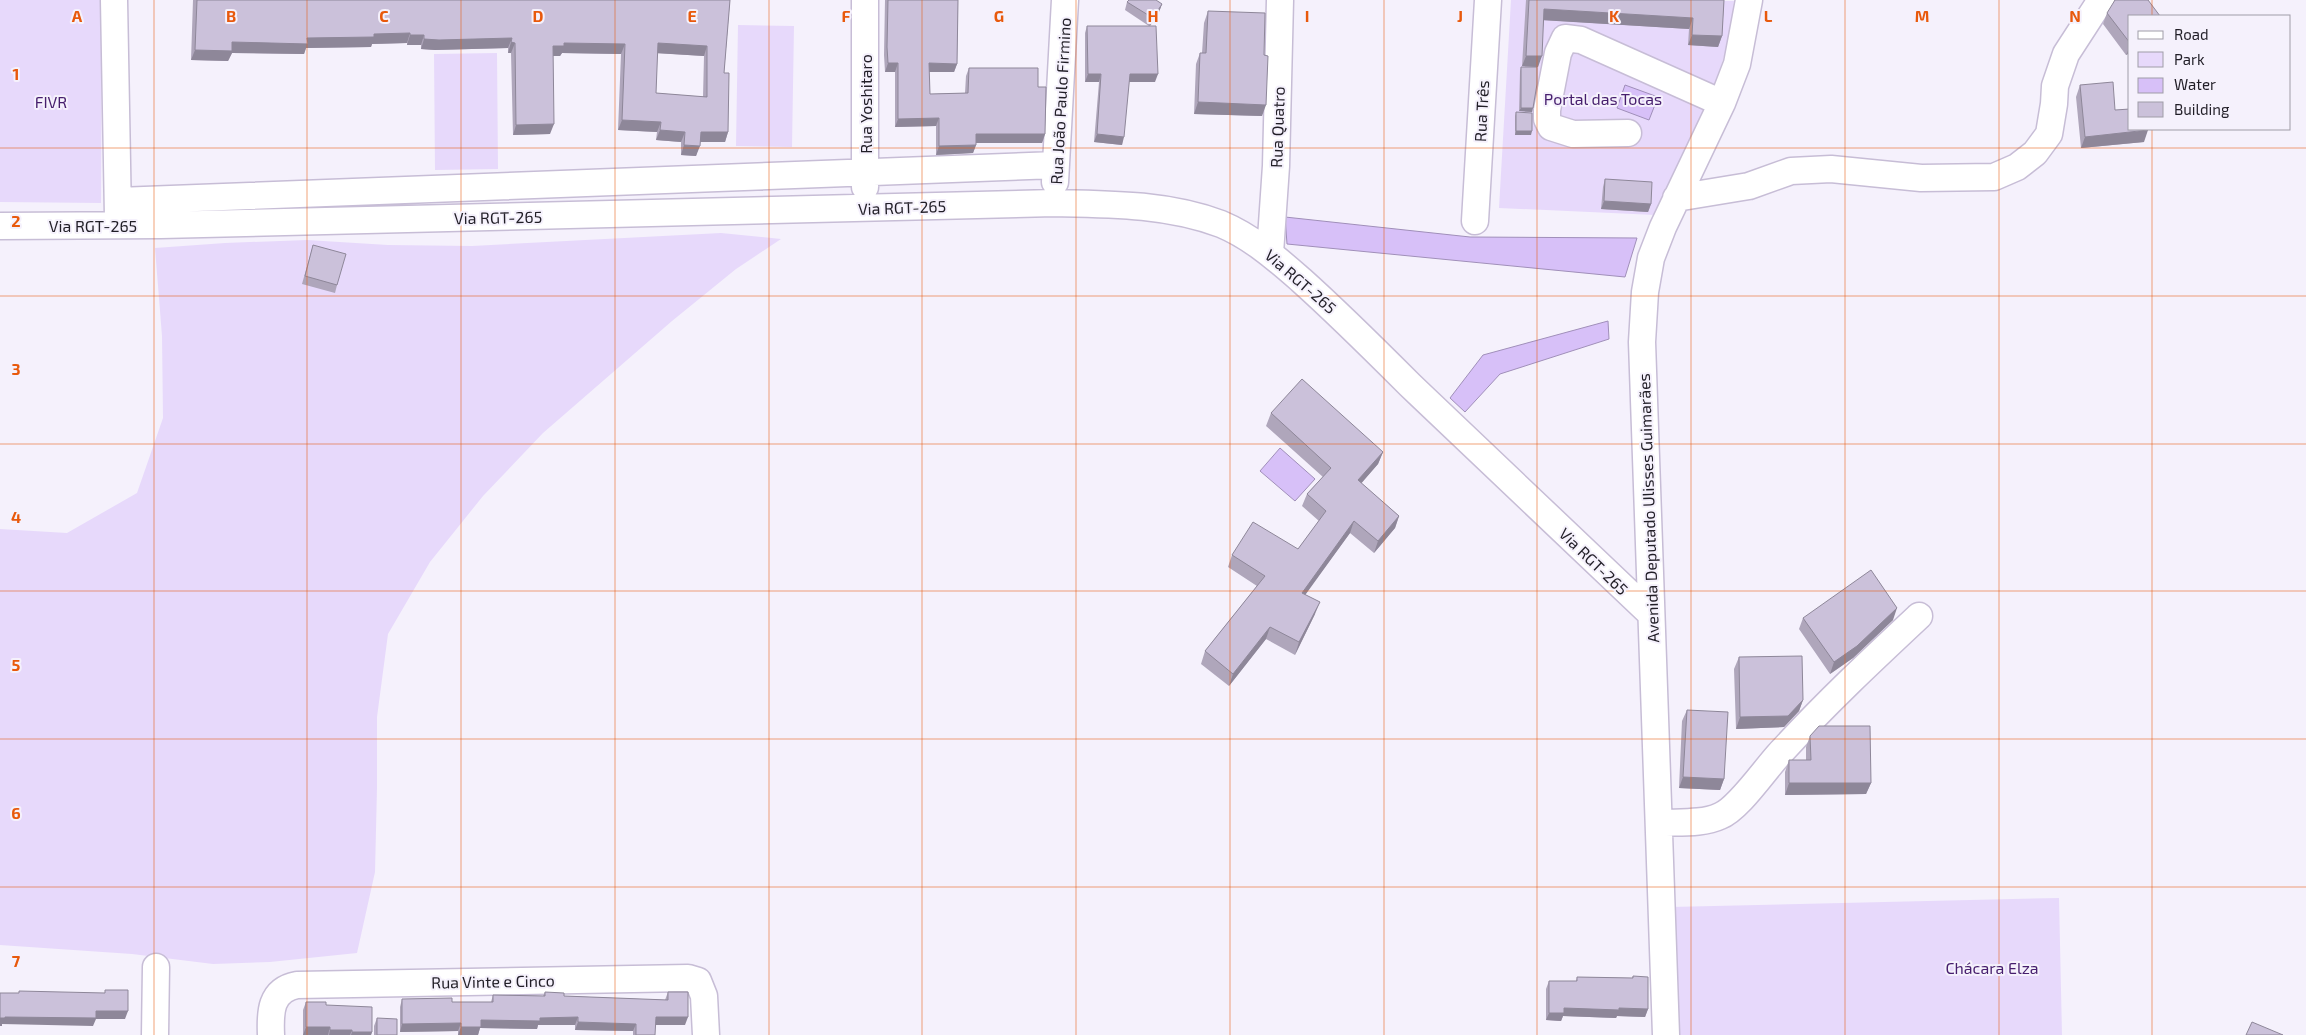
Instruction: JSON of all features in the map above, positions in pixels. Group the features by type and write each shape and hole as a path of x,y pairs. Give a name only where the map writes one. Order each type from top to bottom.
{"street":[{"path":"114,0 118,213 865,171 1056,165"},
{"name":"Rua Yoshitaro","path":"864,208 865,0"},
{"name":"Rua João Paulo Firmino","path":"1054,203 1066,0"},
{"name":"Rua Quatro","path":"1270,253 1276,166 1280,0"},
{"name":"Rua Três","path":"1475,221 1488,0"},
{"name":"Avenida Deputado Ulisses Guimarães","path":"1666,1035 1642,342 1643,311 1651,258 1676,198 1722,104 1737,64 1749,0"},
{"path":"1676,198 1749,186 1792,171 1831,169 1921,178 1994,177 2017,167 2035,153 2049,134 2054,104 2054,86 2066,54 2101,0"},
{"path":"1628,133 1573,134 1551,127 1547,119 1547,110 1558,53 1565,38 1581,40 1722,104"},
{"name":"Via RGT-265","path":"0,226 118,213 864,208 1054,203 1149,207 1195,216 1222,224 1244,235 1270,253 1342,316 1410,384 1651,614"},
{"path":"1660,823 1701,821 1721,816 1738,802 1768,765 1813,717 1919,616"},
{"path":"155,1035 156,968"},
{"name":"Rua Vinte e Cinco","path":"271,1035 270,1016 272,1002 286,988 297,984 688,978 698,981 703,990 706,1035"}],"green space":[{"name":"FIVR","path":"0,0 102,0 101,203 0,202"},
{"name":"Portal das Tocas","path":"1511,0 1734,1 1724,58 1715,85 1655,215 1499,208"},
{"path":"738,25 794,26 792,147 736,146"},
{"path":"497,53 498,169 435,170 434,54"},
{"path":"721,233 781,239 736,269 672,321 543,433 483,496 430,562 388,634 377,717 375,872 357,953 270,962 213,964 132,954 0,945 0,529 67,533 137,493 163,418 162,336 155,248 307,240 388,245 472,246"},
{"name":"Chácara Elza","path":"2059,898 2062,1035 1673,1035 1670,907"}],"water":[{"path":"1625,85 1658,97 1649,120 1617,108"},
{"path":"1285,217 1470,237 1637,238 1625,277 1287,244"},
{"path":"1608,321 1609,339 1500,374 1465,412 1450,398 1483,355"},
{"path":"1280,448 1315,479 1295,501 1260,471"}],"building":[{"path":"197,0 730,0 724,73 729,73 728,132 701,132 700,146 684,145 685,132 660,130 661,122 622,120 625,44 564,43 564,46 553,46 554,124 516,125 515,43 511,42 512,38 439,40 424,39 424,35 410,35 410,33 374,34 374,37 307,38 308,44 232,42 232,51 195,50","holes":["658,43 707,46 707,97 656,93"]},
{"path":"888,0 958,0 957,64 929,63 930,94 968,93 969,68 1038,68 1038,87 1046,87 1045,134 976,134 976,145 939,146 939,118 898,119 898,63 888,63"},
{"path":"1129,0 1156,0 1162,4 1153,18 1127,2"},
{"path":"1529,0 1724,0 1722,36 1692,35 1693,18 1544,9 1542,56 1526,56"},
{"path":"2115,0 2148,0 2159,15 2128,15 2128,40 2107,13"},
{"path":"1208,11 1265,13 1264,55 1268,56 1266,105 1198,102 1200,53 1206,53"},
{"path":"1087,26 1156,26 1158,74 1130,74 1124,137 1097,134 1101,74 1088,74"},
{"path":"1521,67 1537,67 1537,84 1533,108 1521,108"},
{"path":"2113,82 2115,110 2128,109 2128,130 2148,130 2085,137 2080,85"},
{"path":"1516,112 1532,113 1532,131 1516,131"},
{"path":"1605,179 1652,182 1651,204 1604,201"},
{"path":"313,245 346,254 337,285 305,276"},
{"path":"1302,379 1383,452 1358,480 1399,516 1378,541 1354,521 1302,593 1320,602 1299,642 1270,627 1233,674 1205,651 1265,576 1232,555 1253,522 1298,549 1326,511 1307,494 1331,468 1271,413"},
{"path":"1871,570 1897,608 1857,646 1834,662 1803,618"},
{"path":"1802,656 1803,700 1788,716 1740,717 1739,657"},
{"path":"1687,710 1728,712 1724,779 1683,777"},
{"path":"1819,726 1870,726 1871,783 1789,783 1789,760 1811,760 1810,736"},
{"path":"1633,976 1648,977 1648,1009 1564,1008 1564,1013 1549,1013 1549,981 1577,981 1577,977 1633,978"},
{"path":"105,990 128,990 128,1011 96,1011 96,1018 0,1018 0,993 19,993 19,991 105,993"},
{"path":"545,992 564,993 564,996 668,1000 668,992 688,992 688,1017 656,1017 655,1035 636,1035 636,1024 578,1022 578,1017 540,1018 540,1021 481,1020 481,1027 461,1027 461,1023 402,1024 402,999 452,998 452,1002 493,1002 493,995 545,996"},
{"path":"306,1002 326,1002 326,1005 372,1007 372,1032 330,1030 330,1027 306,1027"},
{"path":"377,1018 397,1019 397,1035 377,1035"},
{"path":"2252,1022 2283,1035 2246,1035"}]}
